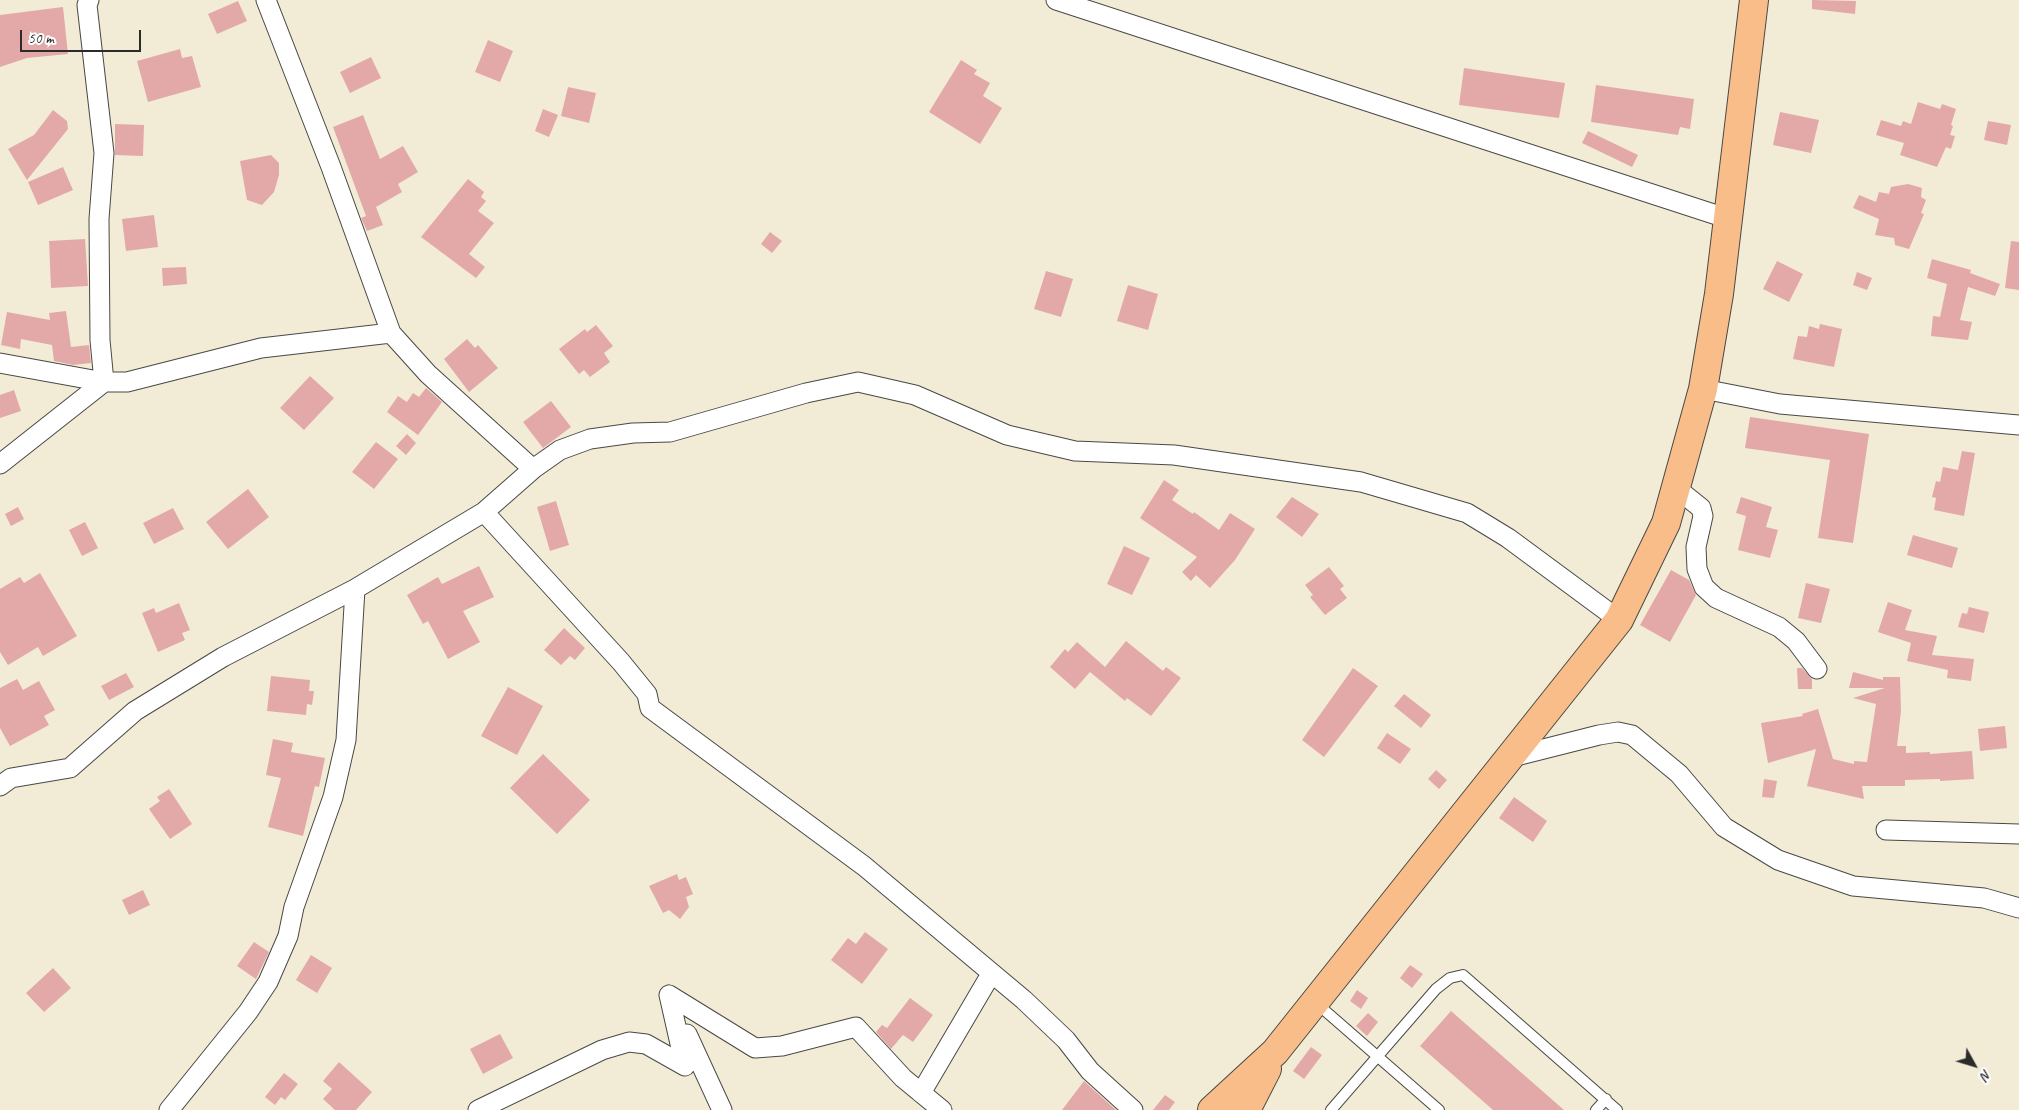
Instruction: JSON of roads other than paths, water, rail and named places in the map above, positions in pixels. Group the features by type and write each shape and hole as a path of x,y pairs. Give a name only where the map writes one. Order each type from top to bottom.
{"main road":[{"path":"1212,1110 1275,1052 1507,758 1619,620 1666,523 1703,389 1729,219 1754,0"},
{"path":"1246,1110 1275,1052"}],"street":[{"path":"89,0 87,5 104,153 99,219 100,340 104,382"},
{"path":"266,0 331,167 391,333 428,374 533,469"},
{"path":"1056,0 1729,219"},
{"path":"0,363 104,382 127,382 261,348 391,333"},
{"path":"0,464 104,382"},
{"path":"0,786 11,778 70,768 135,711 223,657 355,589 484,512 533,469 560,450 590,439 633,433 670,432 806,393 858,382 915,396 1007,434 1075,451 1174,455 1361,482 1466,513 1508,538 1619,620"},
{"path":"1703,389 1780,404 2019,425"},
{"path":"1676,488 1702,508 1703,516 1696,547 1696,569 1704,587 1716,598 1779,627 1796,640 1817,669"},
{"path":"484,512 627,669 647,694 650,708 864,866 990,974 1024,1000 1066,1040 1090,1072 1134,1110"},
{"path":"169,1110 248,1012 268,982 288,936 294,906 333,797 346,740 355,589"},
{"path":"1507,758 1599,735 1618,732 1632,735 1679,774 1724,827 1778,860 1853,886 1984,898 2019,908"},
{"path":"1886,830 2019,834"},
{"path":"921,1093 990,974"},
{"path":"669,995 754,1048 782,1046 856,1027 903,1078 942,1110"},
{"path":"478,1110 602,1050 629,1042 646,1044 685,1066 669,995"},
{"path":"669,995 722,1110"}],"lane":[{"path":"1331,1110 1436,989 1450,978 1463,976 1617,1110"},
{"path":"1315,1002 1439,1110"},
{"path":"1596,1110 1606,1099"}]}
